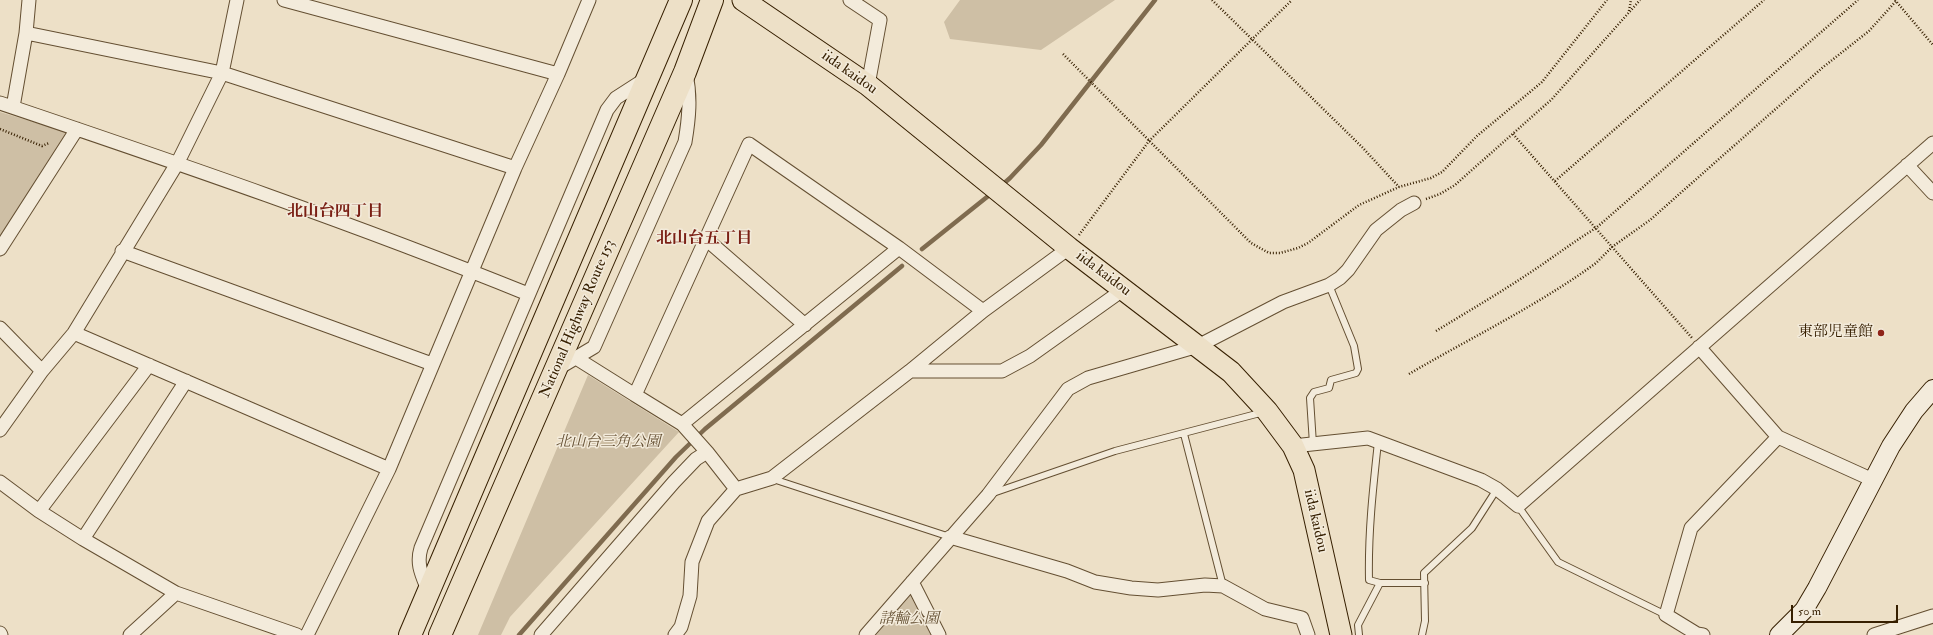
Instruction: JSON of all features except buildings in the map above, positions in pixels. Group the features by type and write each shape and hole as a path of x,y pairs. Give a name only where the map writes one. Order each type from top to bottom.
{"highway":[{"name":"National Highway Route 153","path":"410,635 682,0"},
{"name":"National Highway Route 153","path":"440,635 685,72 712,0"}],"main road":[{"name":"iida kaidou","path":"742,0 868,86 996,190 1231,372 1267,411 1303,445 1304,470 1341,635"}],"street":[{"path":"13,107 26,34 29,0"},
{"path":"0,430 42,371 74,333 122,251 178,162 222,73 237,0"},
{"path":"284,0 558,74"},
{"path":"307,635 389,470 432,364 473,272 515,168 558,74 589,0"},
{"path":"850,0 880,20 868,86"},
{"path":"26,34 222,73 515,168"},
{"path":"557,369 594,346 685,142 689,117 690,92 685,72"},
{"path":"428,590 418,568 418,557 421,548 607,110 616,98 650,76"},
{"path":"0,103 178,162 528,294"},
{"path":"0,249 77,129"},
{"path":"1303,445 1368,438 1481,480 1498,489 1518,506 1933,142"},
{"path":"635,395 749,144 900,248 983,311"},
{"path":"1907,165 1933,193"},
{"path":"866,635 988,495 1068,389 1088,378 1198,346 1283,302 1329,285 1340,278 1348,270 1376,230 1401,210 1414,203"},
{"path":"706,239 805,324"},
{"path":"685,428 805,324 900,248"},
{"path":"675,635 681,627 690,596 692,562 708,521 736,489 772,478 910,371 983,311 1070,248"},
{"path":"122,251 432,364"},
{"path":"910,371 1002,371 1030,356 1124,290"},
{"path":"0,328 42,371"},
{"path":"74,333 389,470"},
{"path":"1699,347 1778,437 1873,480"},
{"path":"576,358 685,428 736,489"},
{"path":"39,511 149,365"},
{"path":"83,539 186,381"},
{"path":"1785,633 1804,610 1817,588 1902,427 1933,389"},
{"path":"1698,635 1666,615 1691,528 1778,437"},
{"path":"541,635 704,449"},
{"path":"2,487 83,539 176,593 297,635"},
{"path":"950,537 1067,571 1094,582 1131,588 1158,590 1205,585 1223,586 1265,609 1302,618 1308,635"},
{"path":"912,582 939,635"},
{"path":"130,635 176,593"},
{"path":"1874,635 1933,616"}],"lane":[{"path":"1303,445 1310,398 1314,392 1329,388 1331,380 1356,373 1358,369 1354,346 1329,285"},
{"path":"988,495 1115,451 1267,411"},
{"path":"1184,434 1223,586"},
{"path":"1378,442 1370,513 1368,546 1369,580 1380,583 1425,583"},
{"path":"772,478 950,537"},
{"path":"1422,635 1425,621 1424,572 1472,528 1498,489"},
{"path":"1518,506 1558,562 1666,615"},
{"path":"1359,635 1358,625 1380,583"}],"path":[{"path":"1212,0 1252,41 1362,147 1399,187"},
{"path":"1070,248 1149,141 1292,0"},
{"path":"1063,54 1251,243 1269,253 1280,253 1298,248 1308,243 1359,205 1399,187 1431,178 1442,172 1477,136 1542,82 1606,0"},
{"path":"1629,12 1631,0"},
{"path":"1414,203 1440,194 1455,185 1552,99 1640,0"},
{"path":"1555,182 1764,0"},
{"path":"1436,331 1512,285 1545,263 1566,246 1596,228 1858,0"},
{"path":"1409,374 1446,352 1472,340 1585,270 1612,247 1650,220 1822,68 1869,31 1896,0 1933,45"},
{"path":"0,129 42,146 49,143"},
{"path":"1513,134 1699,347"}],"green space":[{"path":"960,0 1115,0 1041,50 950,39 944,22"},
{"path":"0,112 67,132 0,241"},
{"name":"北山台三角公園","path":"588,375 679,432 510,617 501,635 478,635"},
{"name":"諸輪公園","path":"912,591 934,635 876,635"}],"waterway":[{"path":"1001,186 1041,145 1155,0"},
{"path":"922,249 992,193"},
{"path":"519,635 676,457 705,429 902,266"}],"place":[{"name":"東部児童館","path":"1881,333"}],"district":[{"name":"北山台四丁目","path":"335,213"},
{"name":"北山台五丁目","path":"704,240"}]}
